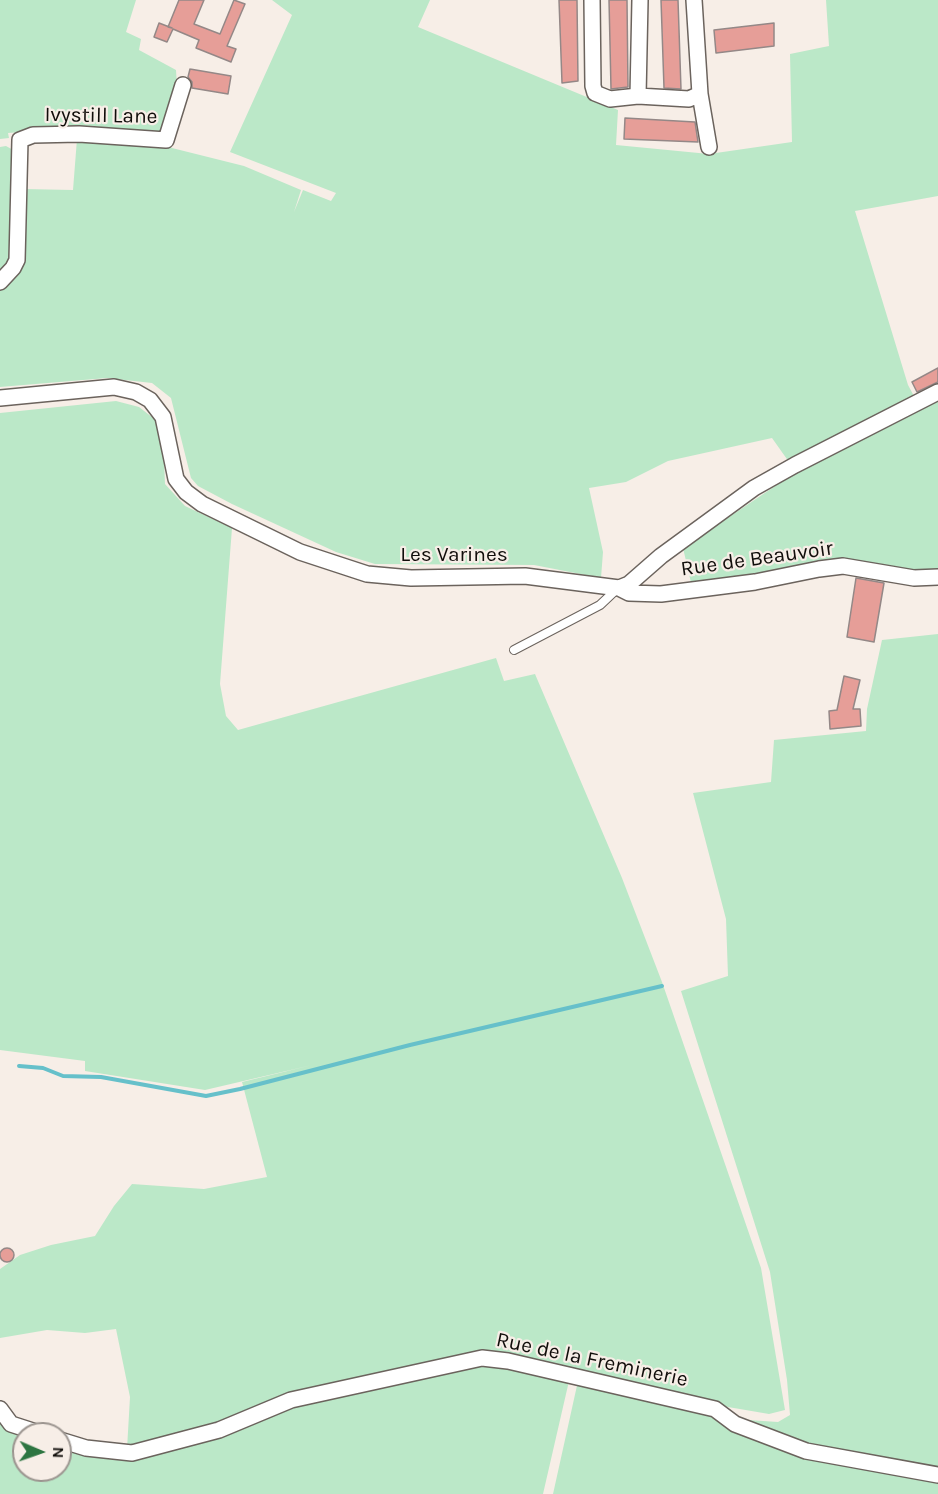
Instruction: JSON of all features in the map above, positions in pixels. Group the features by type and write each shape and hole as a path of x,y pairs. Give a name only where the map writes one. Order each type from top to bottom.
{"street":[{"path":"592,0 595,93 610,99 638,96 689,99 700,94"},
{"path":"638,96 640,0"},
{"path":"694,0 700,94 710,147"},
{"name":"Ivystill Lane","path":"0,282 17,260 20,140 33,135 79,134 166,140 183,85"},
{"name":"Les Varines","path":"0,398 114,387 136,392 150,400 163,417 176,479 186,492 202,504 300,552 367,574 411,578 525,576 619,588"},
{"path":"619,588 629,584 661,556 754,488 938,392"},
{"name":"Rue de Beauvoir","path":"619,588 629,593 662,594 755,582 843,566 914,578 938,577"},
{"name":"Rue de la Freminerie","path":"72,1444 86,1448 132,1453 219,1430 291,1400 482,1358 508,1361 715,1409 735,1424 806,1451 938,1475"},
{"path":"0,1409 12,1424"}],"lane":[{"path":"514,650 600,605 619,588"}],"green space":[{"path":"0,0 136,0 126,32 141,39 139,50 176,70 177,87 163,132 50,130 8,133 9,138 0,139"},
{"path":"272,0 430,0 418,27 618,110 616,145 709,154 792,142 790,54 829,46 826,0 938,0 938,196 855,211 908,385 915,398 789,462 772,438 668,461 626,482 589,488 603,552 601,578 534,565 375,564 336,552 198,486 191,478 171,398 152,383 107,378 0,387 0,288 21,265 23,189 73,190 77,139 168,147 244,166 301,190 294,212 303,190 331,201 336,193 230,152 292,15"},
{"path":"6,146 15,151 12,260 0,273 0,147"},
{"path":"938,399 938,571 901,572 854,562 692,587 683,548 799,470"},
{"path":"116,401 139,407 157,421 163,437 165,484 185,506 232,528 220,684 226,716 238,730 496,658 504,681 535,674 622,878 662,982 761,1268 785,1410 769,1414 728,1407 501,1352 481,1352 221,1427 127,1449 130,1397 116,1329 85,1333 47,1330 0,1338 0,1269 20,1255 51,1245 95,1236 114,1206 132,1184 204,1189 267,1177 242,1082 312,1065 205,1090 85,1071 85,1061 0,1050 0,413"},
{"path":"938,634 938,1472 792,1444 745,1424 748,1420 778,1422 790,1415 787,1380 770,1272 681,991 728,976 726,919 693,793 771,782 774,740 866,731 867,709 882,640"},
{"path":"480,1364 569,1381 543,1494 0,1494 0,1418 12,1426 12,1482 72,1482 72,1446 135,1456 288,1407"},
{"path":"578,1381 715,1415 742,1432 938,1479 938,1494 553,1494"}],"building":[{"path":"179,0 204,0 194,24 220,34 234,0 245,4 227,46 236,49 231,62 196,48 199,40 173,29 167,42 154,37 159,23 168,27"},
{"path":"559,0 577,0 578,81 562,83"},
{"path":"609,0 627,0 628,87 611,89"},
{"path":"661,0 678,0 681,89 664,88"},
{"path":"774,23 774,46 716,53 714,30"},
{"path":"190,69 231,76 228,94 192,88 192,82 188,77"},
{"path":"625,118 695,122 698,142 624,139"},
{"path":"938,368 938,382 917,392 912,382"},
{"path":"856,578 884,583 874,642 847,637"},
{"path":"844,676 860,680 853,709 860,709 861,726 830,729 829,711 837,710"},
{"path":"7,1248 12,1250 14,1255 12,1260 7,1262 2,1260 0,1255 2,1250"}],"waterway":[{"path":"19,1066 43,1068 63,1076 101,1077 206,1096 662,986"}]}
